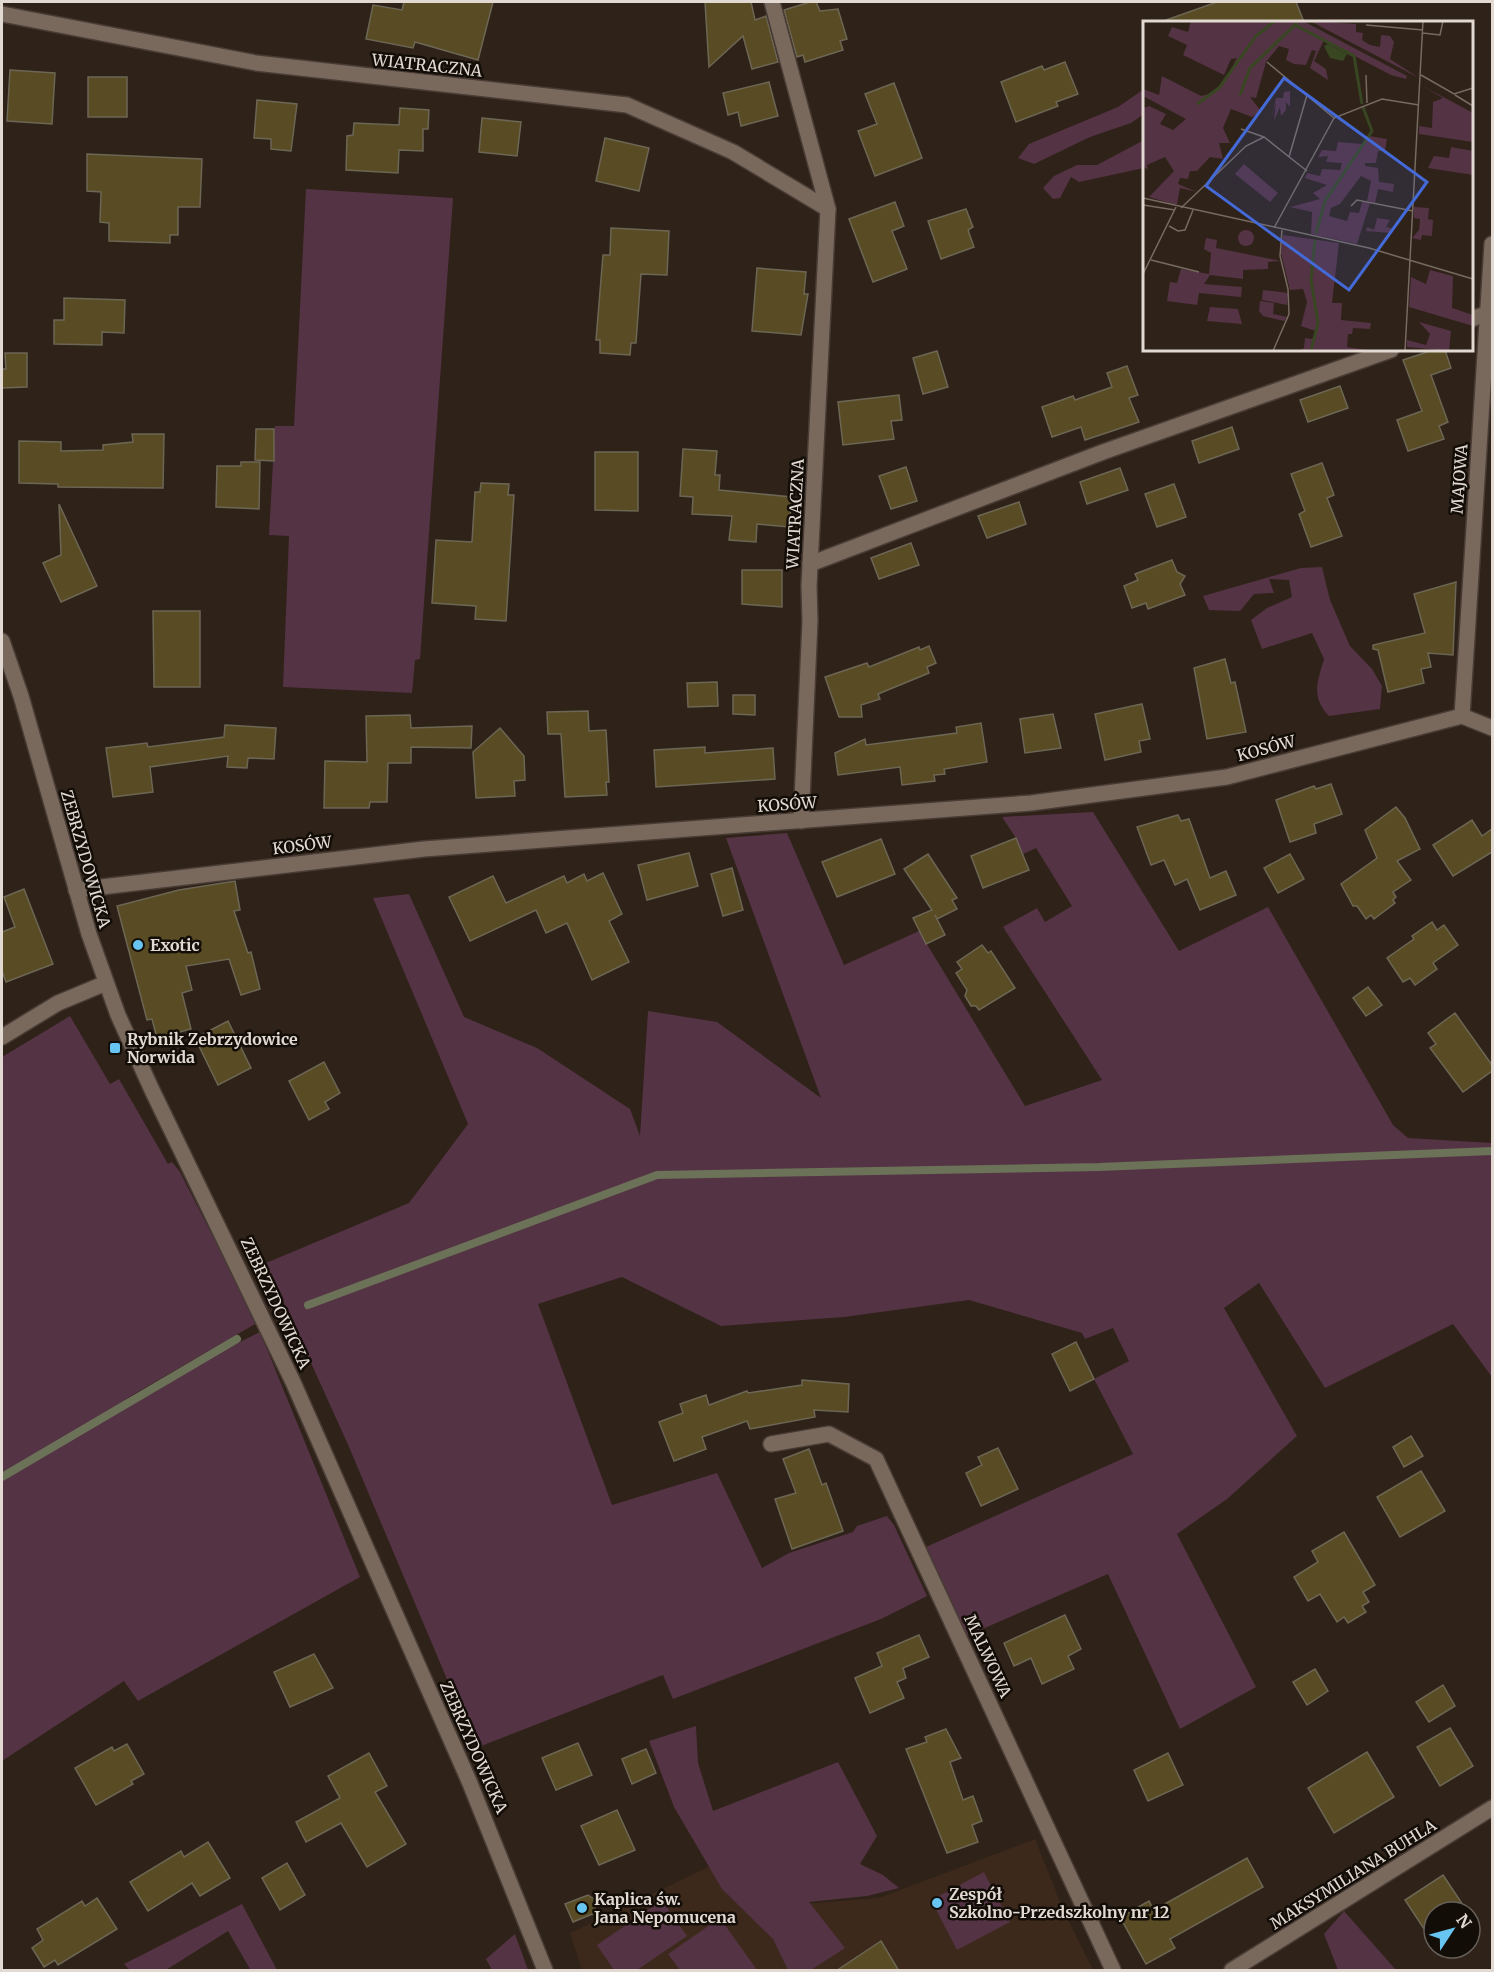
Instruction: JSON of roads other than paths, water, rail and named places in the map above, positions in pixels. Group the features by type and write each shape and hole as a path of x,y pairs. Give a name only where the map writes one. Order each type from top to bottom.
{"street":[{"name":"WIATRACZNA","path":"772,2 828,209 810,564 801,821"},
{"name":"WIATRACZNA","path":"2,14 256,63 627,105 733,152 828,209"},
{"name":"MAJOWA","path":"1462,716 1492,244"},
{"path":"1473,319 1488,313"},
{"path":"810,564 1103,452 1388,351"},
{"name":"ZEBRZYDOWICKA","path":"2,641 21,696 76,890 106,983 147,1081 293,1382 469,1781 545,1971"},
{"path":"1462,716 1492,728"},
{"name":"KOSÓW","path":"76,890 424,849 1031,803 1227,777 1462,716"},
{"path":"2,1037 58,1003 106,983"},
{"name":"MALWOWA","path":"771,1444 830,1434 876,1459 1113,1971"},
{"name":"MAKSYMILIANA BUHLA","path":"1232,1971 1492,1808"}],"waterway":[{"path":"308,1305 657,1175 1099,1167 1492,1151"},
{"path":"2,1477 237,1339"}],"place":[{"name":"Exotic","path":"138,945"},
{"name":"Rybnik Zebrzydowice Norwida","path":"115,1048"},
{"name":"Zespół Szkolno-Przedszkolny nr 12","path":"937,1903"},
{"name":"Kaplica św. Jana Nepomucena","path":"582,1908"}]}
